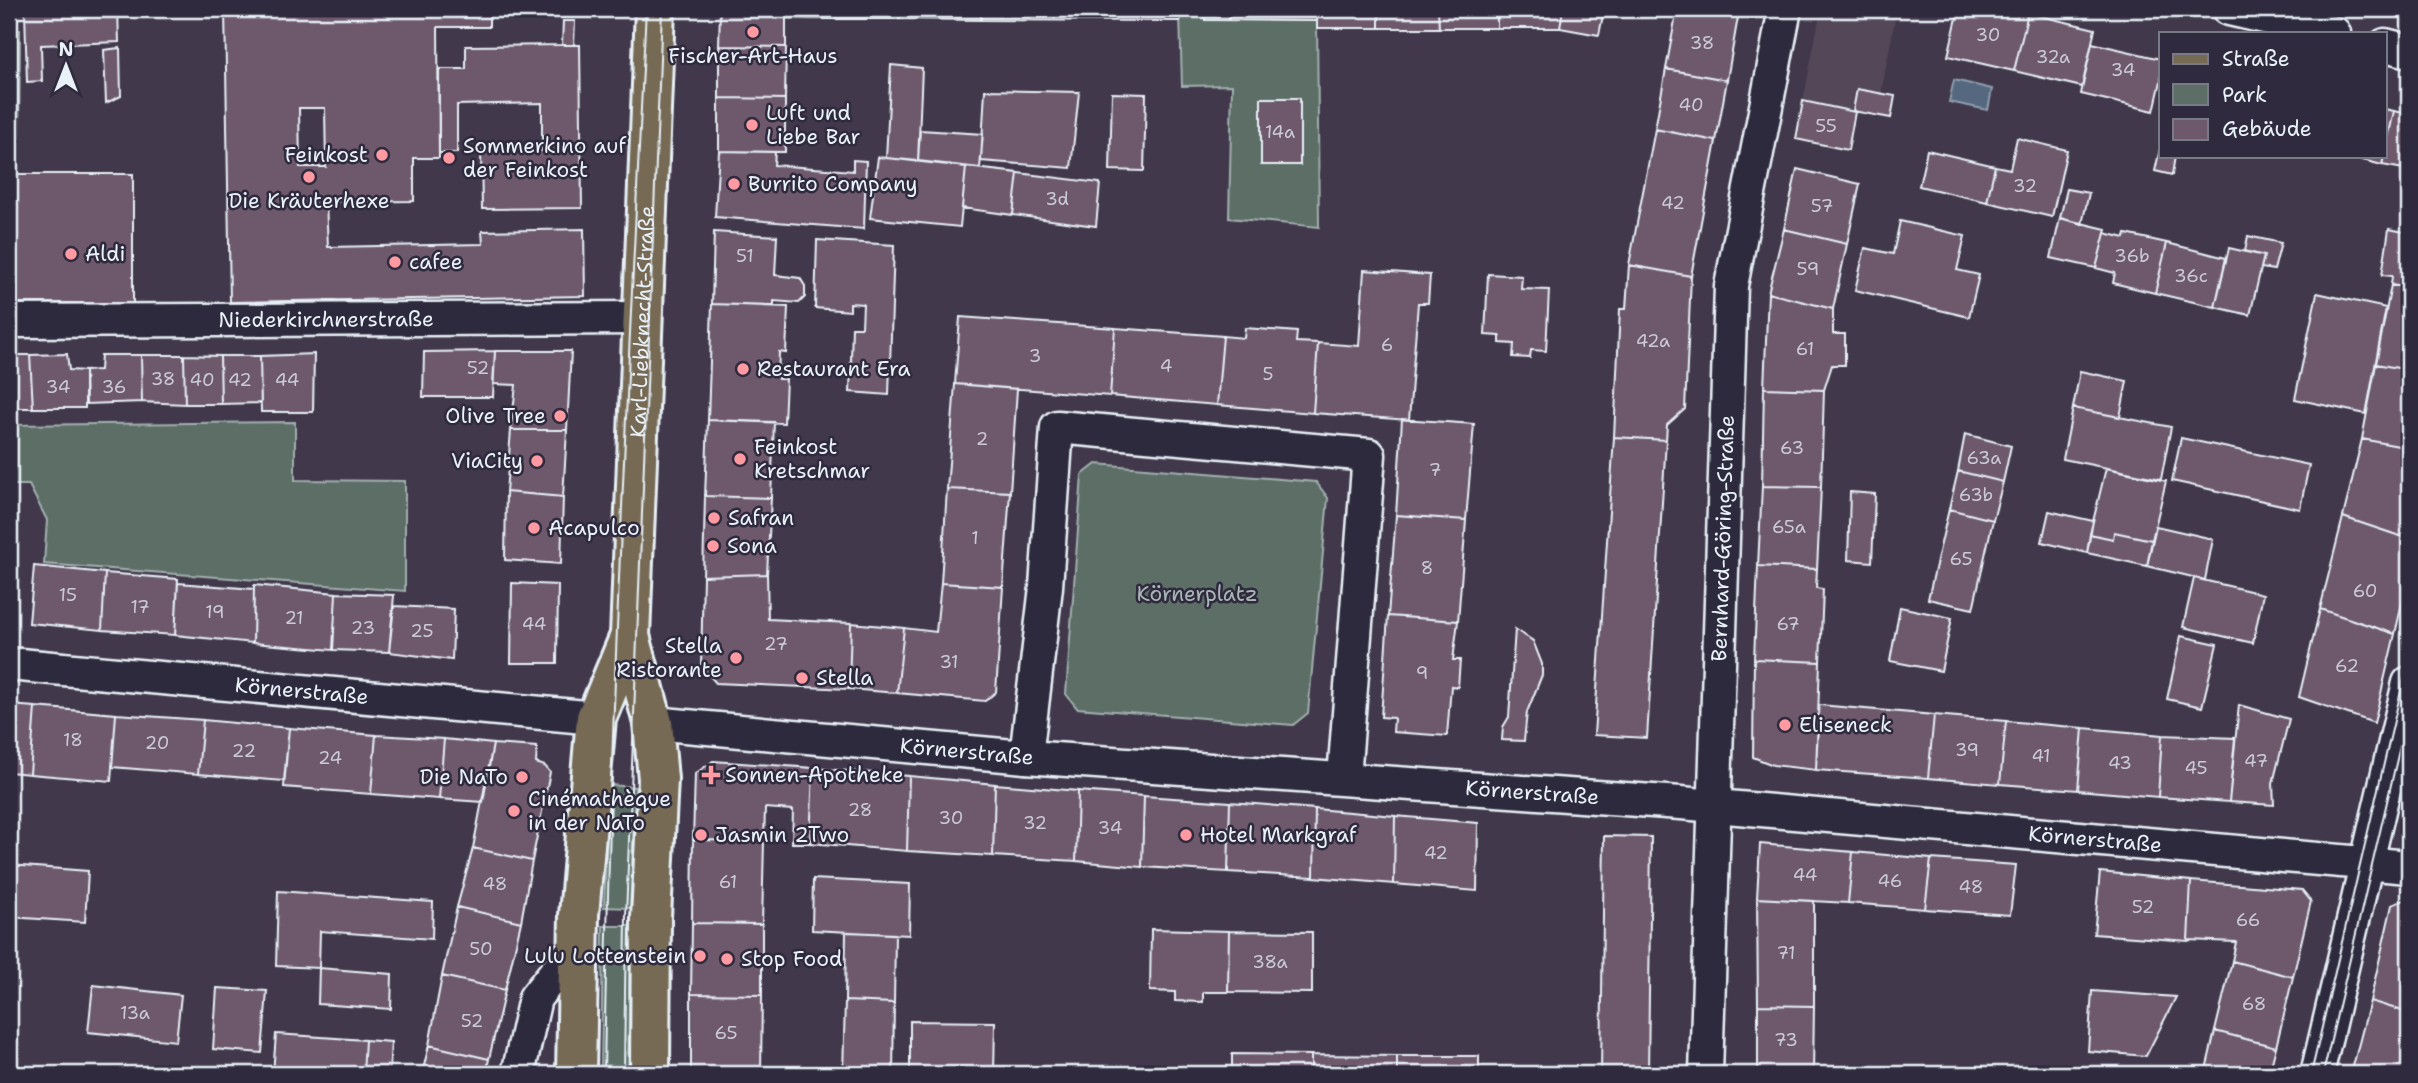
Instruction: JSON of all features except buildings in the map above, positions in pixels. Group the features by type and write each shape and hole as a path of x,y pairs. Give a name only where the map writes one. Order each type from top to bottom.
{"main road":[{"name":"Karl-Liebknecht-Straße","path":"650,1074 651,917 658,779 653,723 630,636 654,9"},
{"name":"Karl-Liebknecht-Straße","path":"576,1074 578,944 589,718 630,636"}],"street":[{"name":"Bernhard-Göring-Straße","path":"1706,1074 1712,807 1731,286 1785,9"},
{"path":"2229,9 2330,32"},
{"path":"2386,45 2409,51"},
{"name":"Niederkirchnerstraße","path":"9,321 644,318"},
{"path":"1026,757 1046,587 1057,427 1369,455 1345,778"},
{"name":"Körnerstraße","path":"9,664 589,718"},
{"path":"2317,1074 2409,682"},
{"name":"Körnerstraße","path":"653,723 1026,757 1345,778 1712,807 2409,867"},
{"path":"518,1074 535,998 578,944"}],"shaded area":[{"path":"1821,9 1897,9 1881,94 1853,111 1803,101"}],"green space":[{"path":"1180,14 1205,14 1205,20 1317,21 1319,227 1229,218 1232,85 1182,86"},
{"path":"20,30 19,136 9,136 9,31"},
{"path":"295,422 295,480 405,481 405,591 44,564 47,520 29,485 9,485 9,425"},
{"name":"Körnerplatz","path":"1096,464 1316,482 1328,498 1308,713 1293,725 1077,708 1066,694 1082,475"},
{"path":"609,785 635,787 630,908 604,907"},
{"path":"603,926 630,926 628,1074 601,1074"}],"water":[{"path":"1954,80 1992,89 1988,110 1949,102"}],"tram line":[{"path":"604,1074 615,675 646,9"},
{"path":"624,1074 626,916 662,9"},
{"path":"2311,1074 2409,657"},
{"path":"2323,1074 2409,708"}],"place":[{"name":"Fischer-Art-Haus","path":"753,32"},
{"name":"Luft und Liebe Bar","path":"752,125"},
{"name":"Feinkost","path":"382,155"},
{"name":"Sommerkino auf der Feinkost","path":"449,158"},
{"name":"Die Kräuterhexe","path":"309,177"},
{"name":"Burrito Company","path":"734,184"},
{"name":"Aldi","path":"71,254"},
{"name":"cafee","path":"395,262"},
{"name":"Restaurant Era","path":"743,369"},
{"name":"Olive Tree","path":"560,416"},
{"name":"Feinkost Kretschmar","path":"740,459"},
{"name":"ViaCity","path":"537,461"},
{"name":"Safran","path":"714,518"},
{"name":"Acapulco","path":"534,528"},
{"name":"Sona","path":"713,546"},
{"name":"Stella Ristorante","path":"736,658"},
{"name":"Stella","path":"802,678"},
{"name":"Eliseneck","path":"1785,725"},
{"name":"Sonnen-Apotheke","path":"711,775"},
{"name":"Die NaTo","path":"522,777"},
{"name":"Cinémathèque in der NaTo","path":"514,811"},
{"name":"Jasmin 2Two","path":"701,835"},
{"name":"Hotel Markgraf","path":"1186,835"},
{"name":"Lulu Lottenstein","path":"700,956"},
{"name":"Stop Food","path":"727,959"}]}
